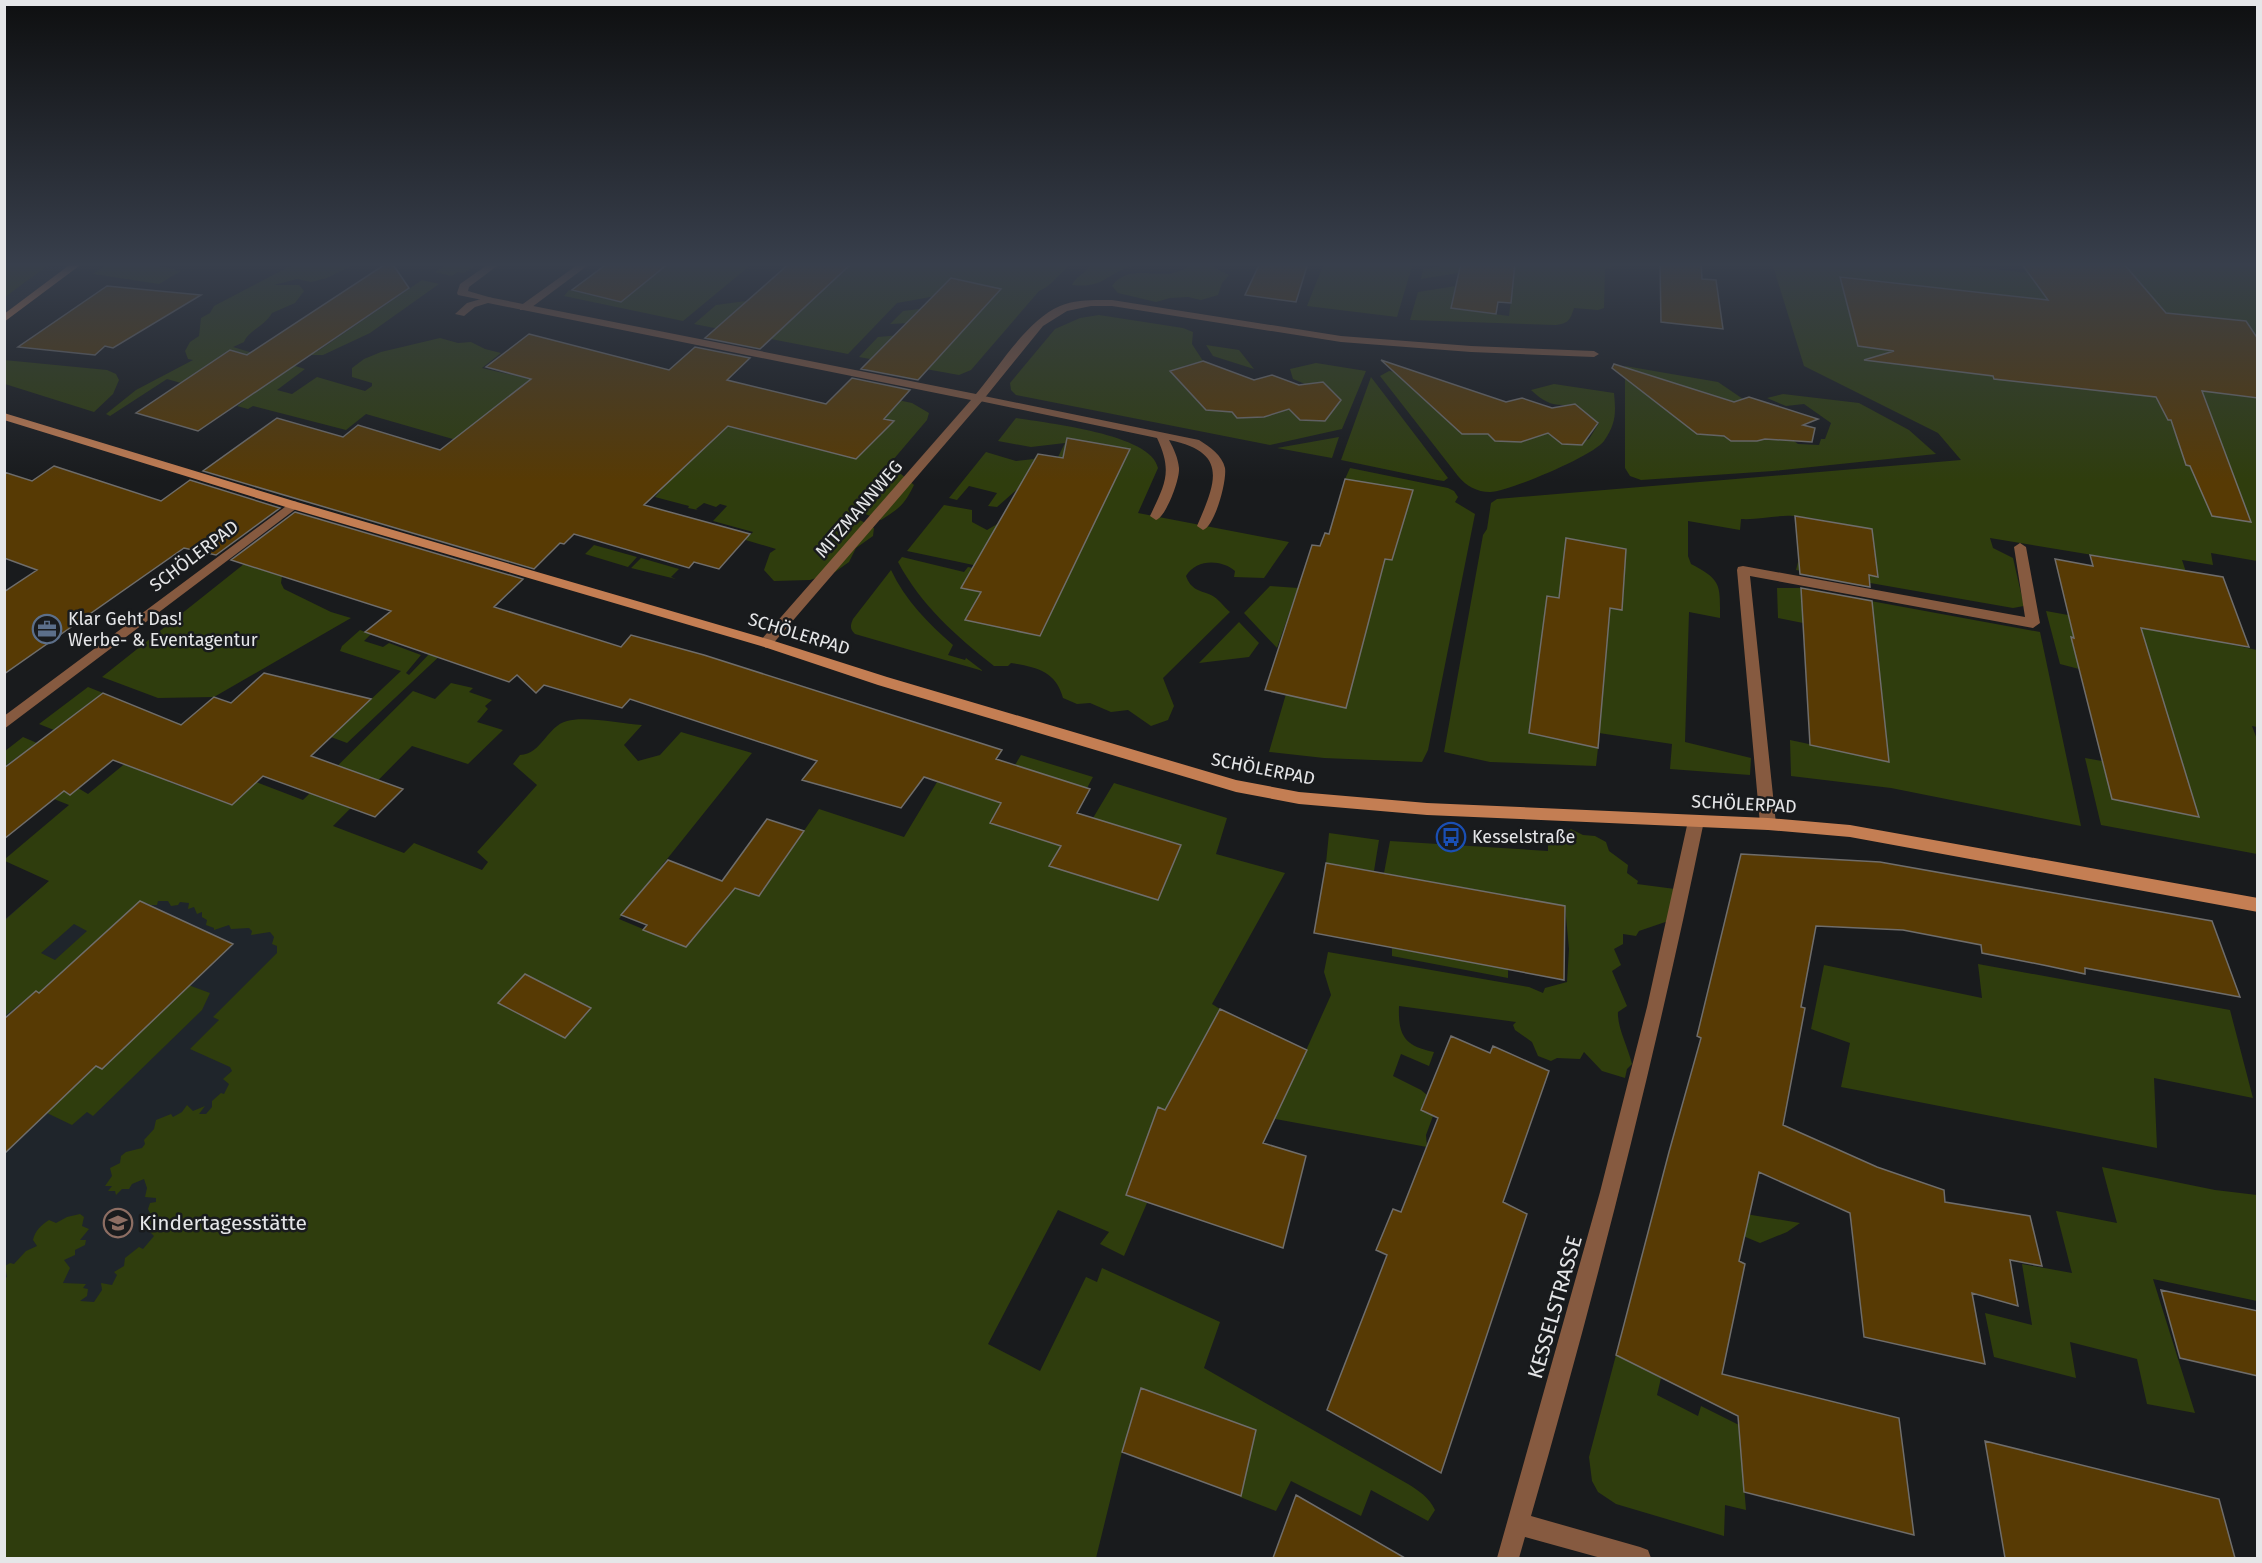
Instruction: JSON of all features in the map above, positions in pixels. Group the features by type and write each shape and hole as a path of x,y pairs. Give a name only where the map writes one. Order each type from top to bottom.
{"street":[{"path":"665,336 1195,442 1217,462 1218,476 1215,494 1203,526"},
{"name":"MITZMANNWEG","path":"766,643 1030,336"},
{"name":"MITZMANNWEG","path":"1322,336 1382,343 1594,354"},
{"name":"SCHÖLERPAD","path":"4,416 293,505 766,643 883,681 1165,766 1270,793 1322,800 1436,809 1768,824 1850,831 2258,905"},
{"path":"1156,516 1172,481 1175,464 1161,435"},
{"name":"SCHÖLERPAD","path":"4,724 293,505"},
{"path":"1768,824 1743,570 2033,623 2020,547"},
{"name":"KESSELSTRASSE","path":"1508,1558 1619,1157 1667,967 1696,821"},
{"path":"1518,1524 1640,1558"}],"shaded area":[{"name":"Kindertagesstätte","path":"114,825 424,974 114,1375 5,1365 4,920"}],"green space":[{"path":"199,336 248,336 244,342 233,347 305,369 277,390 292,394 317,377 365,391 372,386 372,383 352,377 352,368 364,359 381,352 440,338 458,343 471,342 501,353 482,368 691,417 856,459 894,421 834,407 851,390 912,403 929,413 927,420 881,474 901,474 914,485 901,505 881,520 852,509 858,519 874,528 873,536 856,548 849,562 835,572 810,580 774,581 764,570 770,553 776,549 729,535 733,532 749,536 753,532 713,521 727,506 720,504 716,507 704,503 696,509 698,510 655,497 672,478 571,473 366,414 346,430 253,406 248,409 237,406 244,401 167,379 110,416 106,414 136,390 193,360 188,359 185,351 190,342"},
{"path":"340,336 364,336 323,355 306,355 309,350 318,351"},
{"path":"755,336 865,336 848,354"},
{"path":"1000,336 971,370 959,375 859,357 878,337"},
{"path":"1049,336 1193,336 1192,344 1203,361 1184,366 1175,376 1206,410 1218,411 1226,406 1237,418 1257,412 1262,418 1289,409 1300,420 1320,421 1341,400 1323,382 1305,384 1293,379 1290,369 1316,363 1366,371 1342,429 1270,445 1016,395 1011,390 1010,383"},
{"path":"1795,336 2257,336 2257,561 2211,553 2213,565 2182,560 2209,640 2257,650 2257,727 2252,726 2258,742 2257,854 2101,825 2085,758 2102,761 2112,799 2198,816 2148,651 2071,637 2079,669 2060,664 2046,611 2157,631 2135,562 1990,538 1993,548 2013,558 2024,606 2013,608 1796,570 1798,562 1878,577 1872,529 1793,516 1741,519 1740,530 1688,521 1688,556 1691,564 1714,579 1719,591 1720,618 1689,612 1685,742 1751,758 1750,775 1670,769 1672,744 1599,733 1610,608 1622,609 1626,549 1566,538 1559,598 1547,596 1529,733 1598,748 1596,766 1490,762 1444,752 1483,535 1487,529 1491,503 1497,499 1961,460 1938,433 1804,366"},
{"path":"1206,345 1239,350 1254,369 1213,356"},
{"path":"4,360 107,370 116,374 119,380 113,394 94,412 5,384"},
{"path":"1625,366 1718,382 1743,399 1733,403 1673,383 1656,388 1731,441 1744,441 1749,436 1757,441 1782,432 1798,444 1819,445 1821,439 1825,439 1831,423 1804,404 1786,406 1767,398 1783,394 1859,403 1909,430 1936,454 1773,471 1641,480 1630,476 1625,468"},
{"path":"1389,371 1414,375 1462,434 1475,434 1482,429 1496,441 1521,442 1548,433 1562,444 1581,445 1589,439 1599,423 1575,404 1551,403 1541,399 1531,390 1554,384 1614,393 1614,418 1604,441 1584,455 1515,486 1490,492 1476,490 1458,476 1380,376"},
{"path":"1371,377 1448,478 1444,481 1341,460"},
{"path":"1016,418 1096,432 1138,447 1151,456 1158,468 1138,513 1289,542 1264,578 1234,577 1235,571 1216,563 1202,564 1190,570 1186,576 1193,587 1214,596 1230,612 1163,678 1174,706 1168,720 1151,726 1128,710 1111,712 1090,703 1077,704 1063,698 1055,682 1043,672 1011,663 1008,666 994,666 966,643 928,606 898,562 902,557 964,572 968,567 994,572 983,567 907,551 944,505 972,510 972,522 987,530 999,523 1007,508 1027,511 1048,472 1029,468 1030,478 997,507 988,506 997,493 969,486 957,500 949,498 986,452 1016,461 1034,459 1037,454 1058,457 1065,443 1031,447 998,441"},
{"path":"1339,437 1332,458 1277,448"},
{"path":"1350,468 1448,488 1458,497 1455,502 1475,514 1428,750 1422,762 1324,758 1269,752 1286,694 1365,635 1385,559 1392,560 1412,491 1345,479"},
{"path":"594,545 637,557 628,567 585,554"},
{"path":"641,558 679,569 671,577 676,579 631,568"},
{"path":"244,564 282,576 281,583 284,589 331,612 351,618 214,697 158,698 102,677"},
{"path":"891,570 918,611 953,645 948,655 965,660 966,658 983,671 853,632 851,624 853,619"},
{"path":"1270,586 1298,588 1277,648 1244,613"},
{"path":"1777,588 1800,588 2040,632 2081,826 1891,788 1791,776 1790,740 1889,761 1873,609 1803,623 1778,618"},
{"path":"1239,622 1259,643 1249,657 1199,663"},
{"path":"360,630 371,634 364,641 383,647 389,643 421,655 406,673 409,675 434,649 445,651 347,743 331,737 401,671 340,651 342,646"},
{"path":"451,683 473,688 469,692 492,700 485,706 488,709 477,722 503,730 468,764 412,746 333,826 404,853 414,843 482,870 488,862 477,852 537,785 513,764 520,755 534,750 560,724 584,719 642,725 624,745 638,761 660,755 681,732 752,753 619,919 686,947 709,919 721,883 759,896 819,809 904,837 937,782 1001,803 990,823 1061,846 1050,866 1158,900 1181,845 1093,818 1114,783 1227,818 1216,854 1285,873 1212,1004 1220,1009 1195,1054 1285,1097 1331,995 1324,972 1328,952 1529,987 1543,993 1545,988 1567,982 1569,949 1565,906 1384,873 1390,841 1548,851 1548,844 1571,829 1606,842 1609,851 1628,865 1627,873 1638,881 1637,884 1675,889 1677,918 1639,931 1636,936 1623,934 1623,944 1614,949 1621,965 1612,971 1627,1006 1618,1012 1618,1018 1632,1064 1627,1069 1625,1078 1602,1071 1584,1052 1580,1059 1557,1058 1551,1061 1538,1056 1532,1042 1515,1030 1513,1025 1516,1022 1399,1006 1400,1025 1405,1038 1416,1046 1434,1052 1429,1066 1401,1054 1393,1076 1427,1095 1421,1110 1433,1116 1426,1135 1427,1147 1216,1108 1205,1123 1159,1108 1126,1195 1147,1203 1124,1256 1100,1244 1109,1232 1058,1210 988,1344 1040,1371 1086,1277 1097,1282 1102,1268 1220,1322 1204,1368 1416,1489 1427,1498 1435,1510 1428,1521 1371,1490 1361,1516 1291,1481 1276,1511 1240,1497 1256,1430 1141,1389 1122,1452 1096,1558 5,1558 4,1279 7,1277 5,1266 10,1263 14,1264 26,1251 37,1246 33,1240 34,1237 46,1222 49,1220 56,1223 80,1214 84,1217 82,1226 89,1229 80,1240 86,1240 85,1245 75,1250 75,1255 64,1260 70,1268 63,1283 86,1284 83,1288 88,1289 87,1296 80,1301 94,1302 102,1290 101,1283 112,1285 117,1275 114,1272 124,1266 125,1258 139,1247 143,1249 154,1236 143,1225 153,1219 148,1209 150,1203 156,1202 156,1198 145,1197 147,1188 144,1179 132,1184 129,1189 122,1189 116,1195 115,1191 108,1191 112,1186 105,1186 112,1176 110,1168 120,1163 121,1156 126,1152 142,1148 145,1144 144,1140 154,1129 156,1120 171,1114 173,1117 182,1112 187,1105 193,1111 205,1106 199,1114 206,1114 212,1107 212,1101 221,1093 224,1094 229,1084 223,1079 232,1071 230,1067 190,1049 219,1020 213,1017 277,953 277,946 272,944 274,937 270,932 251,935 252,931 249,928 231,929 229,925 214,930 206,925 207,920 202,917 202,912 197,914 194,907 188,909 189,903 180,902 178,905 171,906 168,901 158,901 157,905 147,903 134,906 39,993 36,991 5,1016 5,920 49,881 5,859 69,805 54,799 64,791 70,795 78,788 88,794 133,757 165,719 182,724 169,782 231,805 256,782 303,800 413,691 435,699","holes":["74,924 87,931 55,960 41,953"]},
{"path":"88,687 103,693 54,730 39,724"},
{"path":"23,737 37,743 5,766 5,751"},
{"path":"1021,755 1093,777 1087,788 1015,765"},
{"path":"1329,833 1379,840 1374,871 1326,863"},
{"path":"1392,948 1508,969 1508,978 1392,956"},
{"path":"1978,964 2230,1010 2253,1098 2154,1078 2157,1148 1841,1087 1850,1043 1811,1029 1824,965 1982,998"},
{"path":"180,982 210,993 202,1010 93,1116 87,1112 72,1125 47,1113 96,1066 103,1069 158,1015"},
{"path":"2102,1167 2215,1190 2257,1195 2257,1301 2153,1279 2195,1413 2147,1404 2137,1359 2070,1342 2076,1378 1994,1357 1985,1313 2032,1325 2022,1264 2072,1273 2056,1211 2117,1223"},
{"path":"1698,1206 1800,1223 1787,1232 1760,1243 1695,1216"},
{"path":"1616,1355 1661,1378 1657,1395 1698,1416 1701,1406 1739,1425 1746,1510 1725,1505 1724,1536 1616,1504 1598,1492 1592,1481 1589,1457"}],"building":[{"path":"34,336 133,336 113,348 105,346 95,355 18,347"},
{"path":"276,336 338,336 198,431 136,413 230,350 247,355"},
{"path":"526,336 537,336 669,370 695,347 750,358 727,380 826,404 852,378 910,390 884,419 894,421 856,459 728,426 644,505 750,534 719,569 694,562 689,568 574,534 564,544 560,543 534,569 203,471 277,418 343,437 358,425 440,450 531,379 486,367"},
{"path":"707,336 774,336 760,349 705,338"},
{"path":"894,336 958,336 918,380 861,369"},
{"path":"1855,336 2256,336 2258,339 2258,398 2202,391 2251,522 2212,516 2190,466 2186,465 2171,420 2168,420 2156,397 1994,379 1993,376 1864,360 1894,351 1858,346"},
{"path":"1381,360 1506,402 1522,398 1552,408 1575,404 1598,423 1582,445 1562,444 1548,433 1521,442 1495,441 1488,434 1462,434"},
{"path":"1203,361 1254,380 1272,375 1299,385 1323,382 1341,400 1325,421 1300,420 1289,409 1264,417 1237,418 1232,412 1206,410 1170,371"},
{"path":"1614,364 1734,402 1749,397 1818,419 1803,425 1815,428 1812,442 1765,439 1731,441 1724,436 1697,434 1612,368"},
{"path":"1067,438 1130,449 1040,636 965,620 981,592 961,588 1038,454 1063,458"},
{"path":"54,466 161,501 190,480 280,508 216,555 184,548 4,674 4,592 37,570 4,558 4,472 32,481"},
{"path":"1345,479 1413,490 1392,560 1385,559 1346,708 1265,690 1312,545 1320,546 1325,533 1329,534"},
{"path":"295,512 523,579 494,607 621,647 631,635 704,655 1002,750 996,759 1090,789 1077,813 1181,845 1158,900 1049,866 1061,846 990,823 1001,803 924,777 901,808 802,780 817,761 630,699 622,708 544,685 536,693 517,675 509,682 365,632 391,611 231,560"},
{"path":"1795,516 1872,529 1878,577 1869,575 1870,587 1800,574"},
{"path":"1566,538 1626,549 1622,610 1610,608 1598,748 1529,733 1547,596 1559,598"},
{"path":"2090,555 2223,577 2249,647 2141,628 2199,817 2112,799 2071,637 2074,638 2055,559 2093,566"},
{"path":"1801,588 1872,601 1889,762 1810,745"},
{"path":"264,673 371,699 311,756 403,789 375,817 263,776 232,805 113,760 70,795 64,791 4,839 4,768 103,693 181,725 214,697 231,703"},
{"path":"767,819 804,831 759,896 735,888 686,947 643,930 647,925 621,915 668,860 722,881"},
{"path":"1741,854 1880,862 2212,921 2240,997 2085,968 2085,974 1982,953 1981,945 1903,930 1816,926 1801,1007 1805,1008 1783,1125 1877,1167 1944,1190 1945,1202 2030,1216 2042,1266 2010,1260 2018,1306 1972,1293 1985,1364 1864,1337 1850,1213 1759,1172 1739,1261 1745,1264 1722,1374 1899,1418 1914,1535 1744,1492 1738,1416 1616,1355 1701,1038 1697,1036"},
{"path":"1326,863 1565,906 1564,980 1314,933"},
{"path":"140,901 233,944 102,1069 96,1066 4,1154 4,1019 36,991 39,993"},
{"path":"525,974 591,1008 565,1038 498,1003"},
{"path":"1220,1009 1307,1050 1263,1143 1306,1156 1283,1248 1126,1195 1158,1107 1165,1110"},
{"path":"1451,1036 1490,1053 1493,1046 1549,1071 1503,1202 1527,1214 1441,1473 1327,1410 1387,1255 1376,1250 1393,1209 1401,1212 1438,1118 1421,1110"},
{"path":"2161,1290 2258,1311 2258,1376 2180,1358"},
{"path":"1141,1388 1256,1430 1241,1496 1122,1452"},
{"path":"1985,1441 2219,1499 2235,1558 2005,1558"},
{"path":"1296,1495 1405,1558 1273,1558"}],"place":[{"name":"Klar Geht Das! Werbe- & Eventagentur","path":"47,629"},
{"name":"Kesselstraße","path":"1451,837"},
{"name":"Kindertagesstätte","path":"118,1223"}]}
